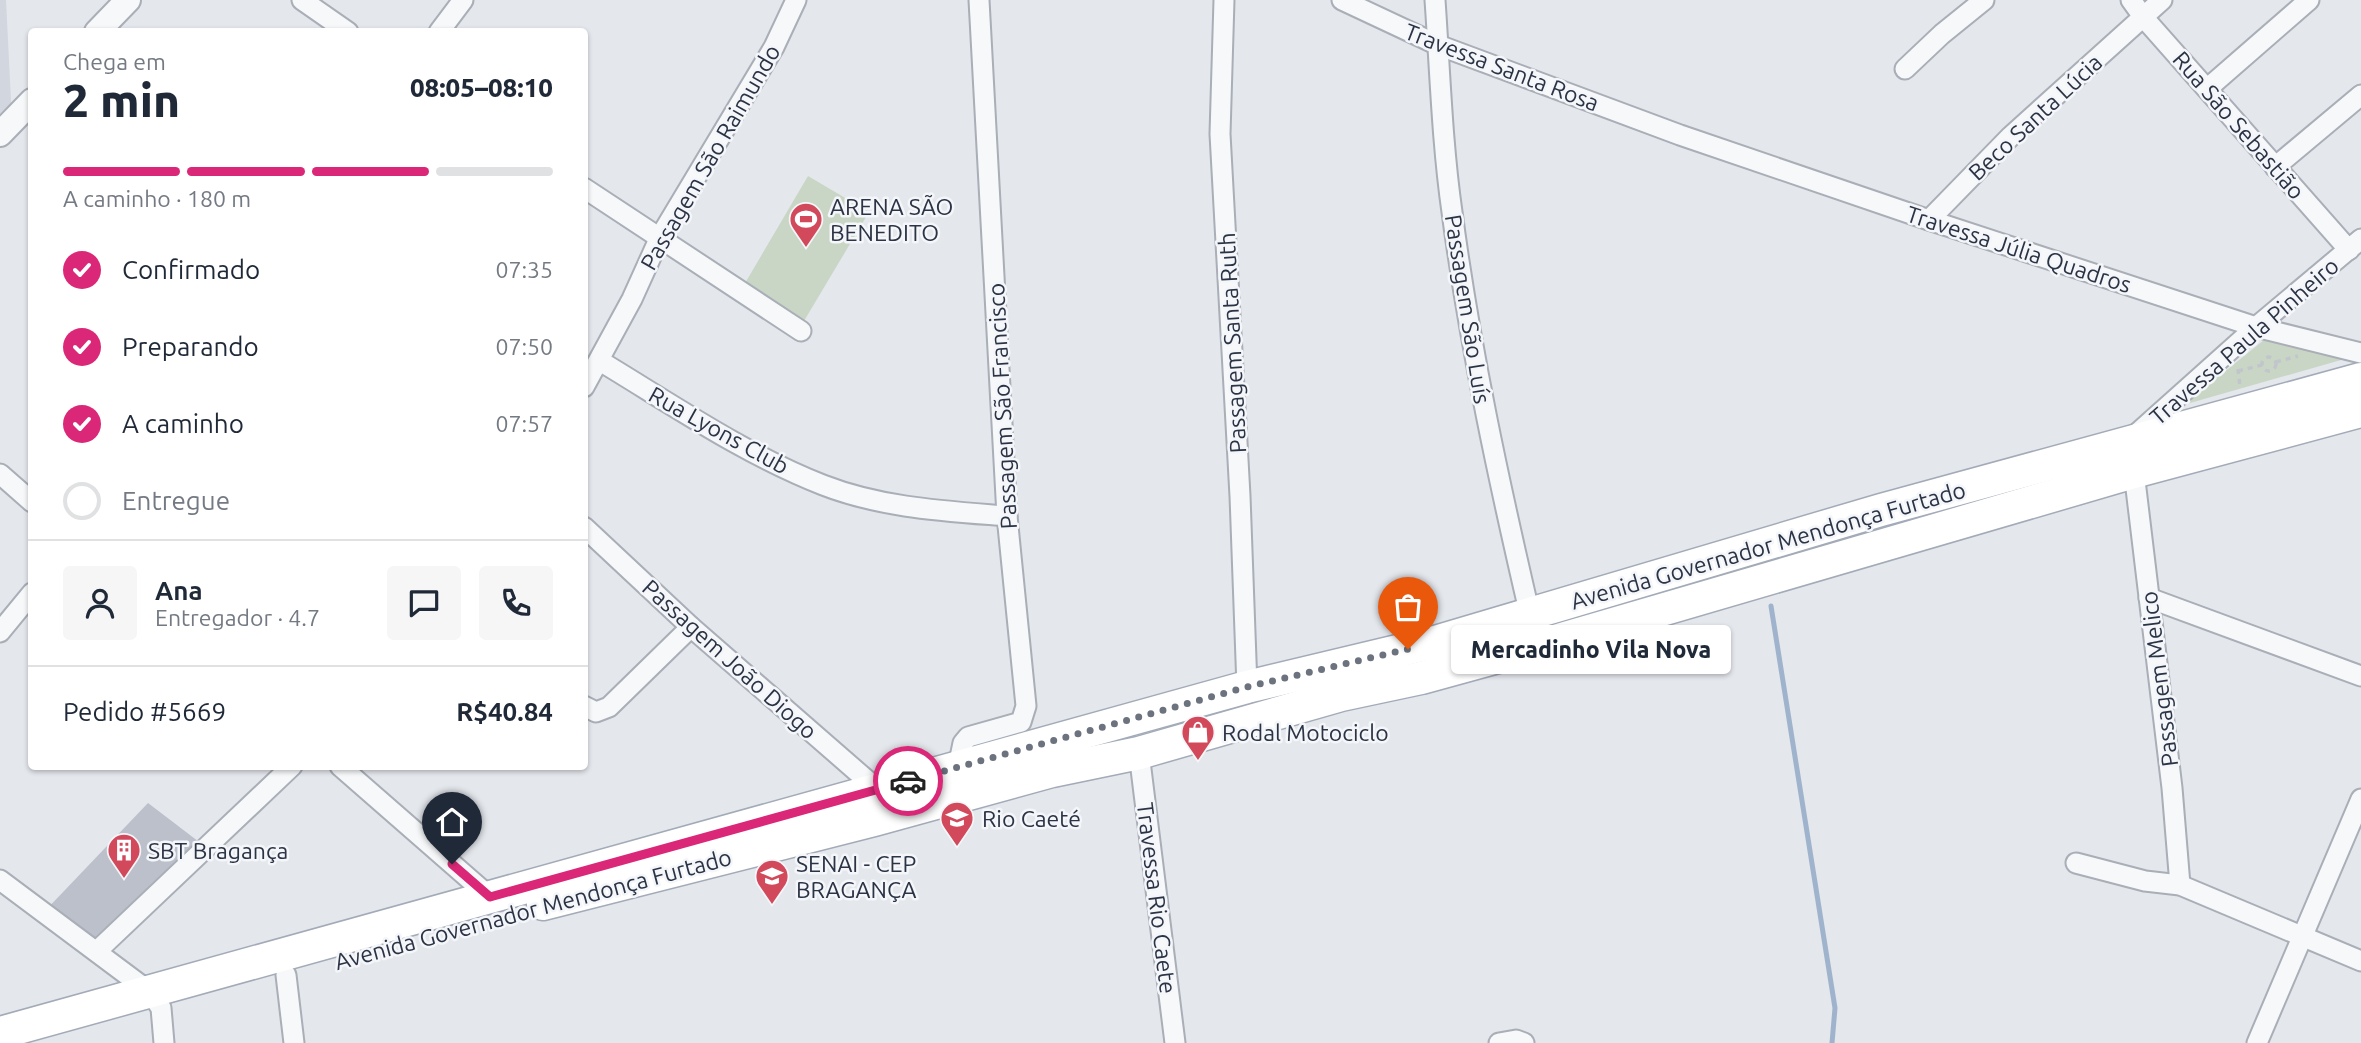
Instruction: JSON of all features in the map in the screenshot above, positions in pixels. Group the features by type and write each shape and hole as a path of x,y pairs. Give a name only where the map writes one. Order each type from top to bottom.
{"main road":[{"name":"Avenida Governador Mendonça Furtado","path":"25,1036 155,1000 490,897 1247,687 1435,642 1881,510 2361,379"},
{"name":"Avenida Governador Mendonça Furtado","path":"155,1000 286,975 496,916 887,817 1052,771 1139,752 1328,698 1421,678 1575,636 2134,472 2361,411"}],"street":[{"path":"101,28 128,0"},
{"path":"302,0 342,28"},
{"path":"442,28 463,0"},
{"name":"Passagem São Raimundo","path":"588,380 632,299 660,237 774,47 796,0"},
{"name":"Passagem São Francisco","path":"958,767 963,743 968,737 1021,722 1026,706 1007,516 979,0"},
{"name":"Passagem Santa Ruth","path":"1224,0 1220,134 1240,496 1247,687"},
{"name":"Travessa Santa Rosa","path":"1342,0 1438,45 1672,132"},
{"name":"Passagem São Luís","path":"1435,0 1442,114 1452,212 1496,467 1530,615"},
{"path":"1905,69 1984,0"},
{"name":"Rua São Sebastião","path":"2131,0 2275,167 2355,245"},
{"name":"Beco Santa Lúcia","path":"1929,220 2011,136 2162,0"},
{"path":"2208,88 2309,0"},
{"path":"2275,167 2361,95"},
{"path":"0,134 28,105"},
{"name":"Travessa Júlia Quadros","path":"1672,132 2256,327 2361,353"},
{"path":"588,191 801,331"},
{"name":"Travessa Paula Pinheiro","path":"2127,442 2256,327 2355,245"},
{"name":"Rua Lyons Club","path":"600,361 755,455 825,486 906,507 1007,516"},
{"name":"Passagem Melico","path":"2134,472 2172,788 2180,886"},
{"path":"0,474 28,498"},
{"name":"Passagem João Diogo","path":"588,531 691,627 877,789"},
{"path":"0,632 28,598"},
{"path":"2149,598 2361,676"},
{"path":"588,708 596,712 609,707 691,627"},
{"name":"Travessa Rio Caete","path":"1139,752 1175,1043"},
{"path":"97,951 288,770"},
{"path":"345,770 490,897"},
{"path":"2258,1043 2361,799"},
{"path":"2076,863 2145,881 2180,886 2361,961"},
{"path":"0,880 97,951 155,1000 164,1043"},
{"path":"286,975 295,1043"},
{"path":"1499,1043 1516,1040 1524,1043"}],"path":[{"path":"2238,371 2262,365 2266,357 2272,356 2277,366 2270,371"},
{"path":"2228,371 2237,363 2240,387"},
{"path":"2262,365 2270,371"},
{"path":"2270,371 2271,378"},
{"path":"2228,390 2250,384"}],"shaded area":[{"path":"0,0 6,0 12,121 0,121"}],"green space":[{"name":"ARENA SÃO BENEDITO","path":"808,176 869,212 804,321 744,285"},
{"path":"2264,340 2348,358 2183,405"}],"building":[{"name":"SBT Bragança","path":"148,803 207,848 97,951 44,912"}],"waterway":[{"path":"1771,606 1835,1008 1832,1043"}],"way so far":[{"path":"908,781 1247,687 1408,649"}],"place":[{"name":"ARENA SÃO BENEDITO","path":"806,249"},
{"name":"Mercadinho Vila Nova","path":"1408,649"},
{"name":"Rodal Motociclo","path":"1198,762"},
{"name":"Rio Caeté","path":"957,848"},
{"name":"SBT Bragança","path":"124,880"},
{"name":"SENAI - CEP BRAGANÇA","path":"772,906"}],"route":[{"path":"452,864 490,897 908,781"}]}
